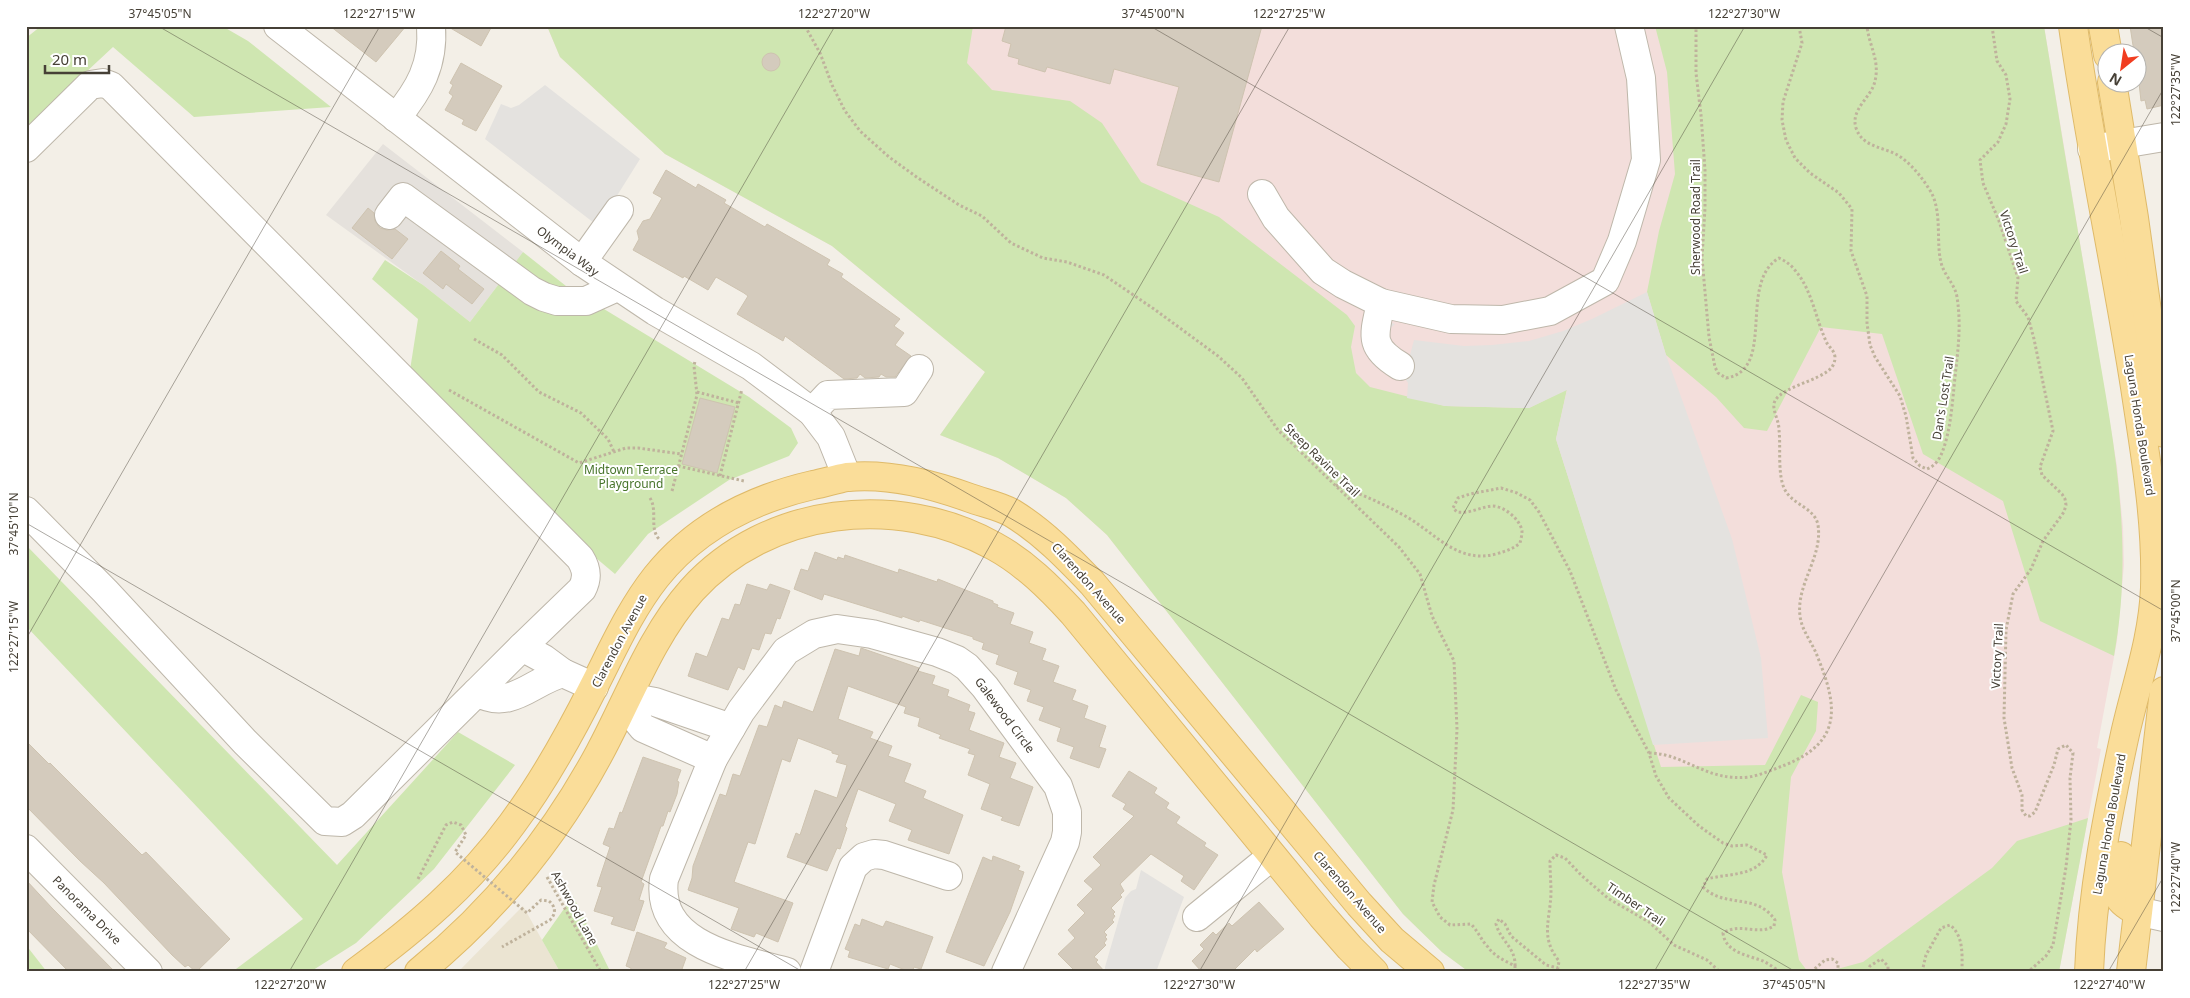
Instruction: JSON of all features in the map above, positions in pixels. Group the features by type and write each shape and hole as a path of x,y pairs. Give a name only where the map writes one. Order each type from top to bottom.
{"main road":[{"name":"Laguna Honda Boulevard","path":"2073,26 2092,149 2124,314 2143,436 2155,549 2151,632 2125,734 2107,828 2095,903 2089,972"},
{"path":"2103,26 2106,42"},
{"name":"Laguna Honda Boulevard","path":"2114,92 2134,218 2164,433"},
{"path":"812,521 827,499 847,477 881,494 914,518"},
{"name":"Clarendon Avenue","path":"356,972 440,905 476,869 528,802 572,731 619,637 643,595 657,576 678,554 710,528 736,512 774,495 847,477 910,481 957,493 1011,512 1052,542 1092,582 1329,868 1392,940 1430,972"},
{"path":"419,972 474,922 507,888 536,852 564,813 588,773 666,626 679,606 703,579 730,556 746,546 781,530 812,521 858,514 894,514 954,528 984,541 1022,564 1042,581 1073,613 1272,856 1343,941 1370,970"},
{"path":"619,637 628,697"},
{"path":"2131,972 2164,691"},
{"path":"572,731 604,705 628,697"},
{"path":"1268,795 1272,856"},
{"path":"2107,828 2120,840 2122,846 2116,890 2119,900 2137,911"},
{"path":"1272,856 1329,868"}],"street":[{"name":"Olympia Way","path":"278,26 582,262 617,287 751,366 812,412 831,437 847,477"},
{"path":"396,118 424,78 429,58 431,26"},
{"path":"1262,194 1276,218 1323,270 1343,284 1381,303 1451,319 1503,320 1550,311 1605,281 1622,241 1646,160 1641,78 1629,26"},
{"path":"26,148 90,85 103,83 111,86 382,357 583,564 586,580 582,589 353,815 342,822 325,821 245,742 105,591 26,511"},
{"path":"2092,149 2164,137"},
{"path":"389,215 403,197 532,291 557,301 586,301 617,287"},
{"path":"582,262 619,210"},
{"path":"1381,303 1376,330 1376,344 1384,357 1400,366"},
{"path":"812,412 828,395 904,392 919,369"},
{"name":"Galewood Circle","path":"787,972 725,956 705,948 676,923 665,902 663,886 666,871 713,759 731,728 772,668 786,651 804,638 826,630 848,629 937,652 957,660 967,667 985,687 1052,777 1062,795 1067,812 1065,842 1006,972"},
{"path":"522,647 544,659 563,673 594,687"},
{"path":"477,692 489,699 513,696 528,691 552,675 563,673"},
{"path":"713,759 643,728 634,716 628,697 655,702 731,728"},
{"name":"Panorama Drive","path":"26,849 148,972"},
{"path":"814,972 848,876 860,859 874,854 884,855 948,876"},
{"path":"1197,917 1272,856"},
{"path":"2137,911 2164,917"}],"path":[{"name":"Steep Ravine Trail","path":"805,26 820,53 832,85 845,111 860,131 889,157 959,205 982,216 1011,242 1043,258 1067,262 1104,275 1218,356 1242,378 1278,430 1399,547 1420,574 1432,616 1454,661 1457,729 1452,810 1434,885 1432,902 1440,917 1450,925 1471,924 1488,948 1514,966"},
{"name":"Sherwood Road Trail","path":"1649,753 1669,755 1701,771 1729,778 1752,776 1802,758 1819,745 1827,730 1832,714 1831,696 1824,673 1800,618 1802,588 1814,558 1818,532 1817,522 1812,513 1792,500 1784,489 1779,454 1780,432 1774,408 1775,399 1780,394 1792,390 1810,379 1823,375 1833,366 1835,359 1833,350 1826,344 1811,298 1803,282 1794,269 1779,258 1771,263 1763,274 1758,291 1757,328 1749,360 1741,372 1734,377 1726,378 1718,373 1715,367 1709,337 1702,258 1705,170 1702,116 1696,72 1696,26"},
{"name":"Dan's Lost Trail","path":"1799,26 1802,43 1783,102 1782,120 1786,140 1795,158 1805,168 1839,193 1852,210 1851,251 1868,296 1867,323 1870,345 1875,357 1900,396 1906,416 1913,458 1920,466 1926,469 1934,466 1940,457 1949,423 1959,356 1960,335 1957,295 1942,266 1938,216 1932,195 1923,179 1900,156 1871,146 1862,139 1855,127 1856,114 1875,81 1876,59 1868,40 1867,26"},
{"name":"Victory Trail","path":"1992,26 1997,61 2006,75 2010,99 2006,124 1998,142 1980,160 1983,184 2018,278 2016,301 2028,317 2049,407 2053,431 2052,438 2040,468 2042,475 2062,494 2066,505 2064,512 2043,541 2031,569 2013,594 2006,630 2004,718 2012,768 2022,795 2022,810 2026,816 2030,816 2035,812 2054,766 2058,749 2066,746 2074,753 2070,778 2071,820 2060,906"},
{"path":"474,339 502,355 539,392 581,413 608,439 614,452"},
{"path":"672,491 697,392 695,360"},
{"path":"444,387 573,461 584,463 614,452 638,448 681,454"},
{"path":"697,392 739,403"},
{"path":"720,476 741,395"},
{"path":"678,466 744,481"},
{"path":"1333,484 1381,502 1416,522 1451,549 1470,556 1488,556 1513,549 1520,543 1522,532 1513,516 1495,506 1474,511 1456,512 1453,508 1458,498 1501,488 1530,500 1540,512 1570,571 1616,690 1649,753 1656,776 1669,798 1682,813 1723,843 1732,846 1747,845 1767,855 1762,864 1752,870 1707,879 1703,887 1711,895 1724,899 1744,901 1763,908 1770,914 1774,920 1774,926 1768,930 1731,928 1723,933 1724,941 1729,947 1744,955 1765,962 1780,972"},
{"path":"650,498 654,508 655,534 659,540"},
{"path":"418,879 446,825 453,822 461,825 466,835 455,852 527,913 541,900 549,901 554,906 555,914 550,920 502,947"},
{"name":"Ashwood Lane","path":"536,852 546,876 601,972"},
{"name":"Timber Trail","path":"1514,966 1513,952 1498,933 1496,924 1499,918 1505,924 1511,936 1521,942 1538,959 1552,968 1558,968 1559,961 1553,954 1547,936 1551,895 1550,862 1556,855 1565,858 1582,876 1609,899 1649,922 1674,945 1707,960 1720,972"},
{"path":"2060,906 2066,913"},
{"path":"2028,972 2046,956 2053,945 2060,906"},
{"path":"1922,972 1926,955 1941,928 1950,925 1958,931 1961,943 1962,972"},
{"path":"1811,972 1825,960 1832,958 1838,963 1838,972"},
{"path":"1868,972 1870,966 1881,959 1888,966 1888,972"},
{"path":"1514,966 1514,972"}],"shaded area":[{"path":"547,26 2044,26 2117,466 2123,527 2124,565 2117,641 2097,748 2101,749 2059,972 1469,972 1442,952 1403,914 1107,535 1066,498 998,458 940,435 985,372 832,246 665,154 560,57"},
{"path":"545,85 640,159 598,226 485,139 501,104 511,108 519,105"},
{"path":"383,144 523,252 470,322 423,285 326,215"},
{"path":"1647,292 1666,355 1732,539 1761,658 1768,738 1653,745 1556,439 1567,390 1529,408 1445,406 1407,398 1408,383 1406,380 1386,374 1373,364 1365,350 1362,339 1366,316 1395,324 1387,331 1385,338 1405,356 1410,355 1414,340 1464,346 1529,341 1563,331 1592,319"},
{"path":"1141,870 1184,897 1156,972 1105,972 1125,898 1131,891 1136,889"},
{"path":"523,906 560,972 458,972 516,913"}],"green space":[{"path":"41,26 222,26 248,41 331,107 194,117 113,47 26,128 26,38"},
{"path":"547,26 973,26 967,63 992,90 1070,101 1102,123 1141,182 1219,217 1347,315 1355,326 1351,347 1356,373 1370,387 1445,406 1529,408 1567,389 1556,439 1661,767 1765,765 1801,695 1818,702 1816,731 1791,777 1782,872 1799,960 1808,972 1469,972 1442,952 1403,914 1107,535 1066,498 998,458 940,435 985,372 832,246 665,154 560,57"},
{"path":"1655,26 2044,26 2108,409 2119,490 2122,572 2120,613 2114,656 2040,621 2003,501 1923,454 1882,334 1821,327 1767,431 1744,428 1716,397 1666,355 1647,292 1659,231 1675,174 1667,72"},
{"name":"Midtown Terrace Playground","path":"523,252 566,286 749,397 791,428 798,443 789,456 729,480 648,534 615,574 596,558 410,370 418,319 372,279 385,260 423,285 470,322"},
{"path":"26,545 337,865 458,732 515,765 434,869 356,943 310,972 232,972 303,919 26,626"},
{"path":"2088,818 2059,972 1826,972 1863,962 1992,868 2017,841"},
{"path":"573,896 611,972 560,972 542,940"},
{"path":"26,945 47,972 26,972"}],"building":[{"path":"330,26 406,26 376,62"},
{"path":"447,26 492,26 481,46"},
{"path":"1006,26 1262,26 1219,182 1157,165 1179,87 1114,69 1110,84 1047,67 1045,72 1018,64 1019,59 1008,56 1011,44 1002,41"},
{"path":"2130,26 2164,26 2164,105 2147,109 2145,100 2141,101 2140,92 2148,92 2148,42 2132,42"},
{"path":"767,53 775,53 780,58 778,69 767,71 762,66 762,58"},
{"path":"461,63 502,86 476,131 462,124 464,120 445,110 453,96 449,93 453,85 450,83"},
{"path":"666,170 696,188 698,184 726,200 724,203 765,227 767,224 830,260 827,265 843,274 841,277 900,319 894,326 904,333 895,345 911,356 895,377 886,377 881,374 879,377 865,378 860,374 857,378 844,379 785,336 783,341 737,314 748,296 744,293 716,277 708,290 633,250 639,239 637,231 643,221 650,219 662,198 653,193"},
{"path":"368,208 374,213 375,221 380,228 387,230 395,229 408,239 392,259 352,228"},
{"path":"441,251 460,266 458,269 484,289 472,304 446,284 443,289 423,273"},
{"path":"700,398 735,407 717,473 682,464"},
{"path":"815,552 837,560 838,557 844,559 845,555 898,573 899,569 937,582 938,579 993,601 993,603 998,605 997,607 1014,613 1010,624 1033,632 1029,643 1046,649 1042,660 1059,666 1053,682 1076,690 1072,700 1088,706 1084,718 1106,726 1099,747 1106,749 1099,768 1070,758 1074,747 1057,741 1061,728 1039,720 1044,707 1027,701 1031,690 1014,684 1018,672 996,664 999,655 982,649 984,643 973,639 973,637 920,620 919,622 902,616 902,618 824,594 822,600 794,589 801,569 808,571"},
{"path":"747,584 767,590 770,584 790,591 780,619 777,618 771,634 765,633 759,650 752,648 744,670 738,667 728,690 688,676 696,653 707,657 722,618 729,620 735,604 740,605"},
{"path":"861,648 919,668 918,671 935,676 932,684 949,690 947,696 970,705 968,711 975,713 969,730 1004,743 999,757 1016,763 1010,778 1033,787 1019,826 1001,820 1003,817 981,809 990,784 968,775 975,755 968,753 970,749 939,738 941,735 918,726 920,718 904,713 906,707 848,686 838,719 873,732 870,738 892,746 888,756 911,764 904,782 926,791 923,798 963,815 949,854 908,840 912,830 889,821 896,804 858,789 845,826 847,828 840,849 837,848 827,871 787,857 796,833 800,835 815,790 837,798 847,765 836,762 839,755 832,753 832,751 798,738 790,762 782,759 755,844 748,842 734,882 793,903 778,942 756,933 754,937 731,929 739,908 688,890 693,866 720,794 726,796 733,774 740,776 759,725 767,727 775,705 782,708 784,701 813,712 835,649 859,656"},
{"path":"26,741 142,855 146,852 230,939 196,972 188,965 185,967 172,955 104,883 26,806"},
{"path":"643,757 681,770 677,781 679,782 677,794 663,826 661,826 641,882 644,884 639,900 644,901 634,931 611,924 614,917 594,911 602,887 597,886 610,847 603,844 609,828 614,829 620,812 622,813"},
{"path":"1129,771 1157,788 1154,793 1169,803 1166,808 1180,817 1176,823 1206,843 1204,846 1218,855 1194,890 1181,881 1184,876 1151,854 1120,884 1124,891 1120,895 1122,897 1111,908 1115,912 1113,914 1115,916 1112,920 1114,922 1104,932 1107,935 1104,943 1106,945 1094,957 1105,972 1076,972 1058,954 1075,938 1068,930 1085,913 1077,905 1093,889 1084,881 1101,865 1093,857 1134,816 1123,809 1126,804 1112,796"},
{"path":"993,856 1020,866 1018,870 1024,872 1010,912 984,966 946,952 983,857 992,861"},
{"path":"26,880 115,972 69,972 26,928"},
{"path":"1259,902 1284,929 1257,952 1255,949 1232,972 1202,972 1192,961 1204,949 1200,945 1213,932 1216,935 1229,923 1232,926"},
{"path":"862,919 883,927 886,921 933,937 921,969 914,967 912,972 910,972 890,964 888,969 848,957 850,951 845,949 855,924 860,926"},
{"path":"637,932 667,943 664,948 686,958 681,972 630,972 631,968 626,966"}]}
